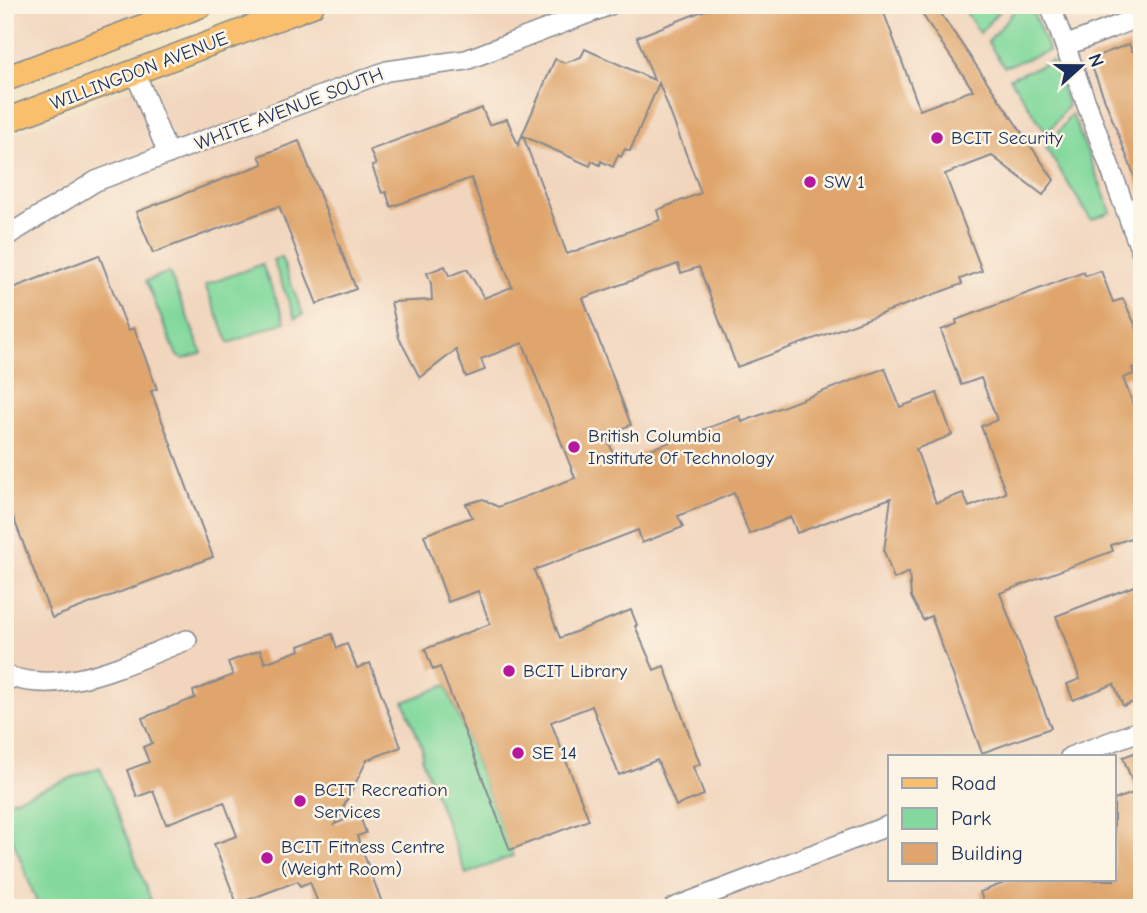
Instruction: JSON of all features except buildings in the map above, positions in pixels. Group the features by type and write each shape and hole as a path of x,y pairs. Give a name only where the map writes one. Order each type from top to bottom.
{"main road":[{"name":"WILLINGDON AVENUE","path":"5,79 201,5"},
{"name":"WILLINGDON AVENUE","path":"5,121 312,5"}],"street":[{"name":"WHITE AVENUE SOUTH","path":"5,237 96,181 387,71 466,60 610,5"},
{"path":"1050,5 1142,254"},
{"path":"1065,46 1142,16"},
{"name":"WHITE AVENUE SOUTH","path":"135,72 168,154"},
{"path":"5,675 34,682 56,683 82,678 187,640"},
{"path":"1075,755 1142,730"},
{"path":"673,908 888,826"}],"shaded area":[{"path":"5,5 163,5 5,66"},
{"name":"British Columbia Institute Of Technology","path":"355,5 1142,5 1142,908 5,908 5,137"}],"green space":[{"path":"961,5 1004,5 980,33"},
{"path":"1019,5 1030,5 1049,51 1004,67 988,42"},
{"path":"1052,61 1068,105 1047,134 1010,78"},
{"path":"1072,114 1111,212 1091,220 1046,148"},
{"path":"281,257 303,315 295,318 273,260"},
{"path":"262,264 285,322 229,343 205,285"},
{"path":"169,272 202,353 184,359 177,356 146,281"},
{"path":"446,685 513,856 466,874 422,759 422,748 404,702"},
{"path":"100,767 154,908 39,908 5,819 5,803"}],"place":[{"name":"BCIT Security","path":"937,138"},
{"name":"SW 1","path":"810,182"},
{"name":"British Columbia Institute Of Technology","path":"574,447"},
{"name":"BCIT Library","path":"509,671"},
{"name":"SE 14","path":"518,753"},
{"name":"BCIT Recreation Services","path":"300,801"},
{"name":"BCIT Fitness Centre (Weight Room)","path":"267,858"}]}
